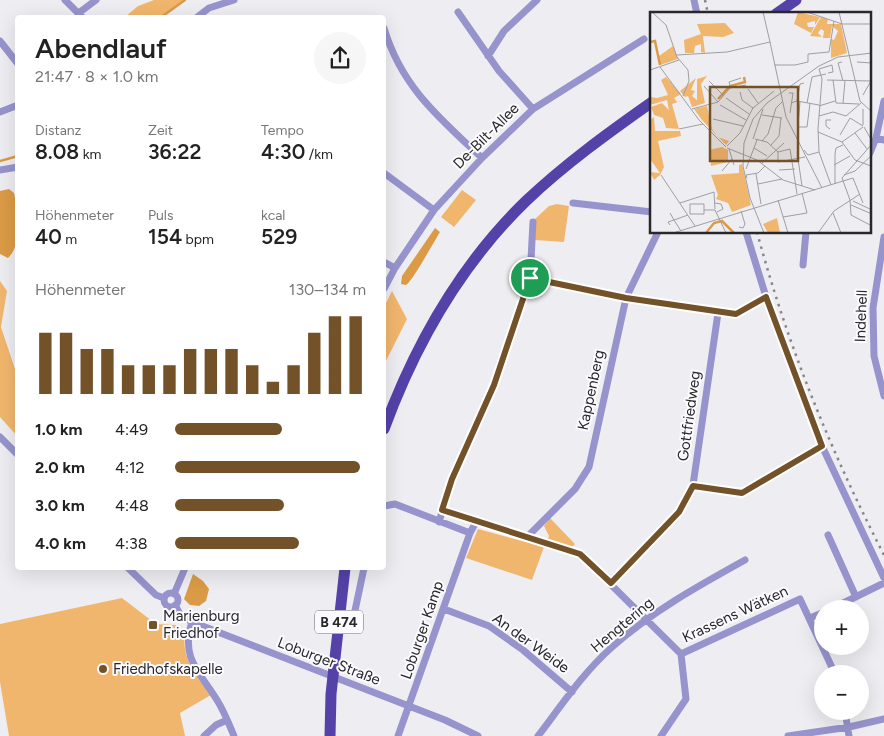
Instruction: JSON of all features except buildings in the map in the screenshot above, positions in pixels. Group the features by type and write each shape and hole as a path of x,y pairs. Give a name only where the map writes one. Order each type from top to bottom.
{"main road":[{"path":"779,12 796,0"},
{"path":"386,424 401,387 431,327 458,283 489,242 525,202 566,165 650,103"},
{"name":"B 474","path":"330,736 332,676 345,570"}],"street":[{"path":"65,0 82,15 96,0"},
{"path":"199,15 213,3 234,0"},
{"path":"488,56 504,31 537,0"},
{"path":"458,12 488,56 533,108"},
{"path":"386,34 397,65 426,106 482,158"},
{"name":"De-Bilt-Allee","path":"386,285 395,268 434,210 482,158 533,108 644,39"},
{"path":"0,42 15,60"},
{"path":"872,148 884,101"},
{"path":"0,112 15,106"},
{"path":"876,138 884,140"},
{"path":"0,170 15,168"},
{"path":"386,174 434,210"},
{"path":"572,203 650,212"},
{"path":"439,522 452,479 494,385 530,278 533,222"},
{"name":"Kappenberg","path":"526,538 575,488 588,467 626,298 657,234"},
{"path":"747,234 766,297 822,446 884,578"},
{"path":"803,265 806,234"},
{"name":"Indehell","path":"884,237 873,308 874,356 884,396"},
{"path":"386,263 395,268"},
{"path":"530,278 626,298 718,313 736,314 766,297"},
{"name":"Gottfriedweg","path":"611,583 679,512 693,486 718,313"},
{"path":"0,437 15,452"},
{"path":"693,486 742,493 822,446"},
{"path":"386,506 395,504 470,533"},
{"path":"442,510 580,554 681,654 686,699 661,736"},
{"name":"Loburger Kamp","path":"398,736 410,707 470,533 476,522"},
{"path":"828,535 856,597"},
{"name":"Hengtering","path":"538,736 572,692 610,649 646,619 686,593 745,560"},
{"path":"130,570 156,595 164,598 167,605 175,605 177,600 174,594 184,570"},
{"path":"353,620 364,570"},
{"path":"850,600 884,583"},
{"path":"164,598 168,594 174,594"},
{"name":"Krassens Wätken","path":"681,654 800,599 810,618"},
{"name":"Loburger Straße","path":"175,605 181,616 192,622 445,720 478,736"},
{"name":"An der Weide","path":"444,609 489,626 523,650 572,692"},
{"path":"814,616 810,618 831,665"},
{"path":"192,622 187,639 190,656 227,720 234,736"},
{"path":"788,736 849,727 884,719"},
{"path":"204,736 216,725 227,720"},
{"path":"847,720 850,736"}],"shaded area":[{"path":"154,0 185,0 165,15 127,15 138,6"},
{"path":"9,189 14,193 15,198 15,247 8,258 0,254 0,191"},
{"path":"462,190 476,200 454,227 441,217"},
{"path":"557,204 569,206 564,242 535,240 535,219 549,206"},
{"path":"435,228 440,232 413,277 406,285 401,284 402,276"},
{"path":"0,281 7,291 1,327 15,369 15,434 0,417"},
{"path":"392,291 407,319 386,361 386,303"},
{"path":"550,518 575,544 570,549 547,541 549,536 544,526"},
{"path":"478,529 544,547 532,580 466,558"},
{"path":"193,574 203,581 209,589 206,601 199,606 190,605 184,599"},
{"path":"122,598 156,624 176,625 185,634 184,643 188,659 211,695 180,713 185,736 9,736 0,682 0,624"}],"waterway":[{"path":"164,15 185,0"},
{"path":"0,161 15,157"}],"railway":[{"path":"705,0 708,12"},
{"path":"758,234 782,315 812,397 846,477 884,555"}],"place":[{"name":"Marienburg Friedhof","path":"153,625"},
{"name":"Friedhofskapelle","path":"103,669"}],"route":[{"path":"530,278 626,298 718,313 736,314 766,297 822,446 771,478 742,493 693,486 679,512 611,583 580,554 442,510 452,479 494,385 530,278"}]}
